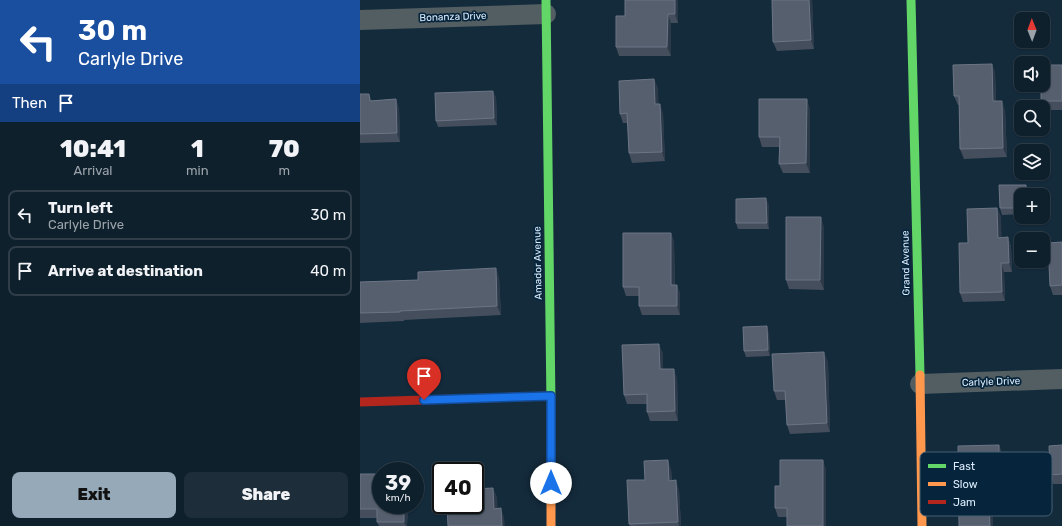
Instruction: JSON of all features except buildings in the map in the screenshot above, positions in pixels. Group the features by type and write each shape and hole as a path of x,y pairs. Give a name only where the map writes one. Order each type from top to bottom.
{"street":[{"path":"911,0 917,0"},
{"name":"Grand Avenue","path":"911,0 921,452"},
{"name":"Bonanza Drive","path":"360,20 546,7"},
{"name":"Amador Avenue","path":"546,7 551,396 551,526"},
{"name":"Carlyle Drive","path":"920,384 1062,379"},
{"path":"360,402 551,396"},
{"name":"Grand Avenue","path":"922,516 922,526"}],"traffic: fast":[{"path":"546,0 551,405"},
{"path":"911,0 920,375"}],"traffic: slow":[{"path":"920,375 921,452"},
{"path":"551,405 551,526"},
{"path":"922,516 922,526"}],"traffic: jam":[{"path":"360,402 551,396"}],"route":[{"path":"424,400 551,396 551,483"}]}
